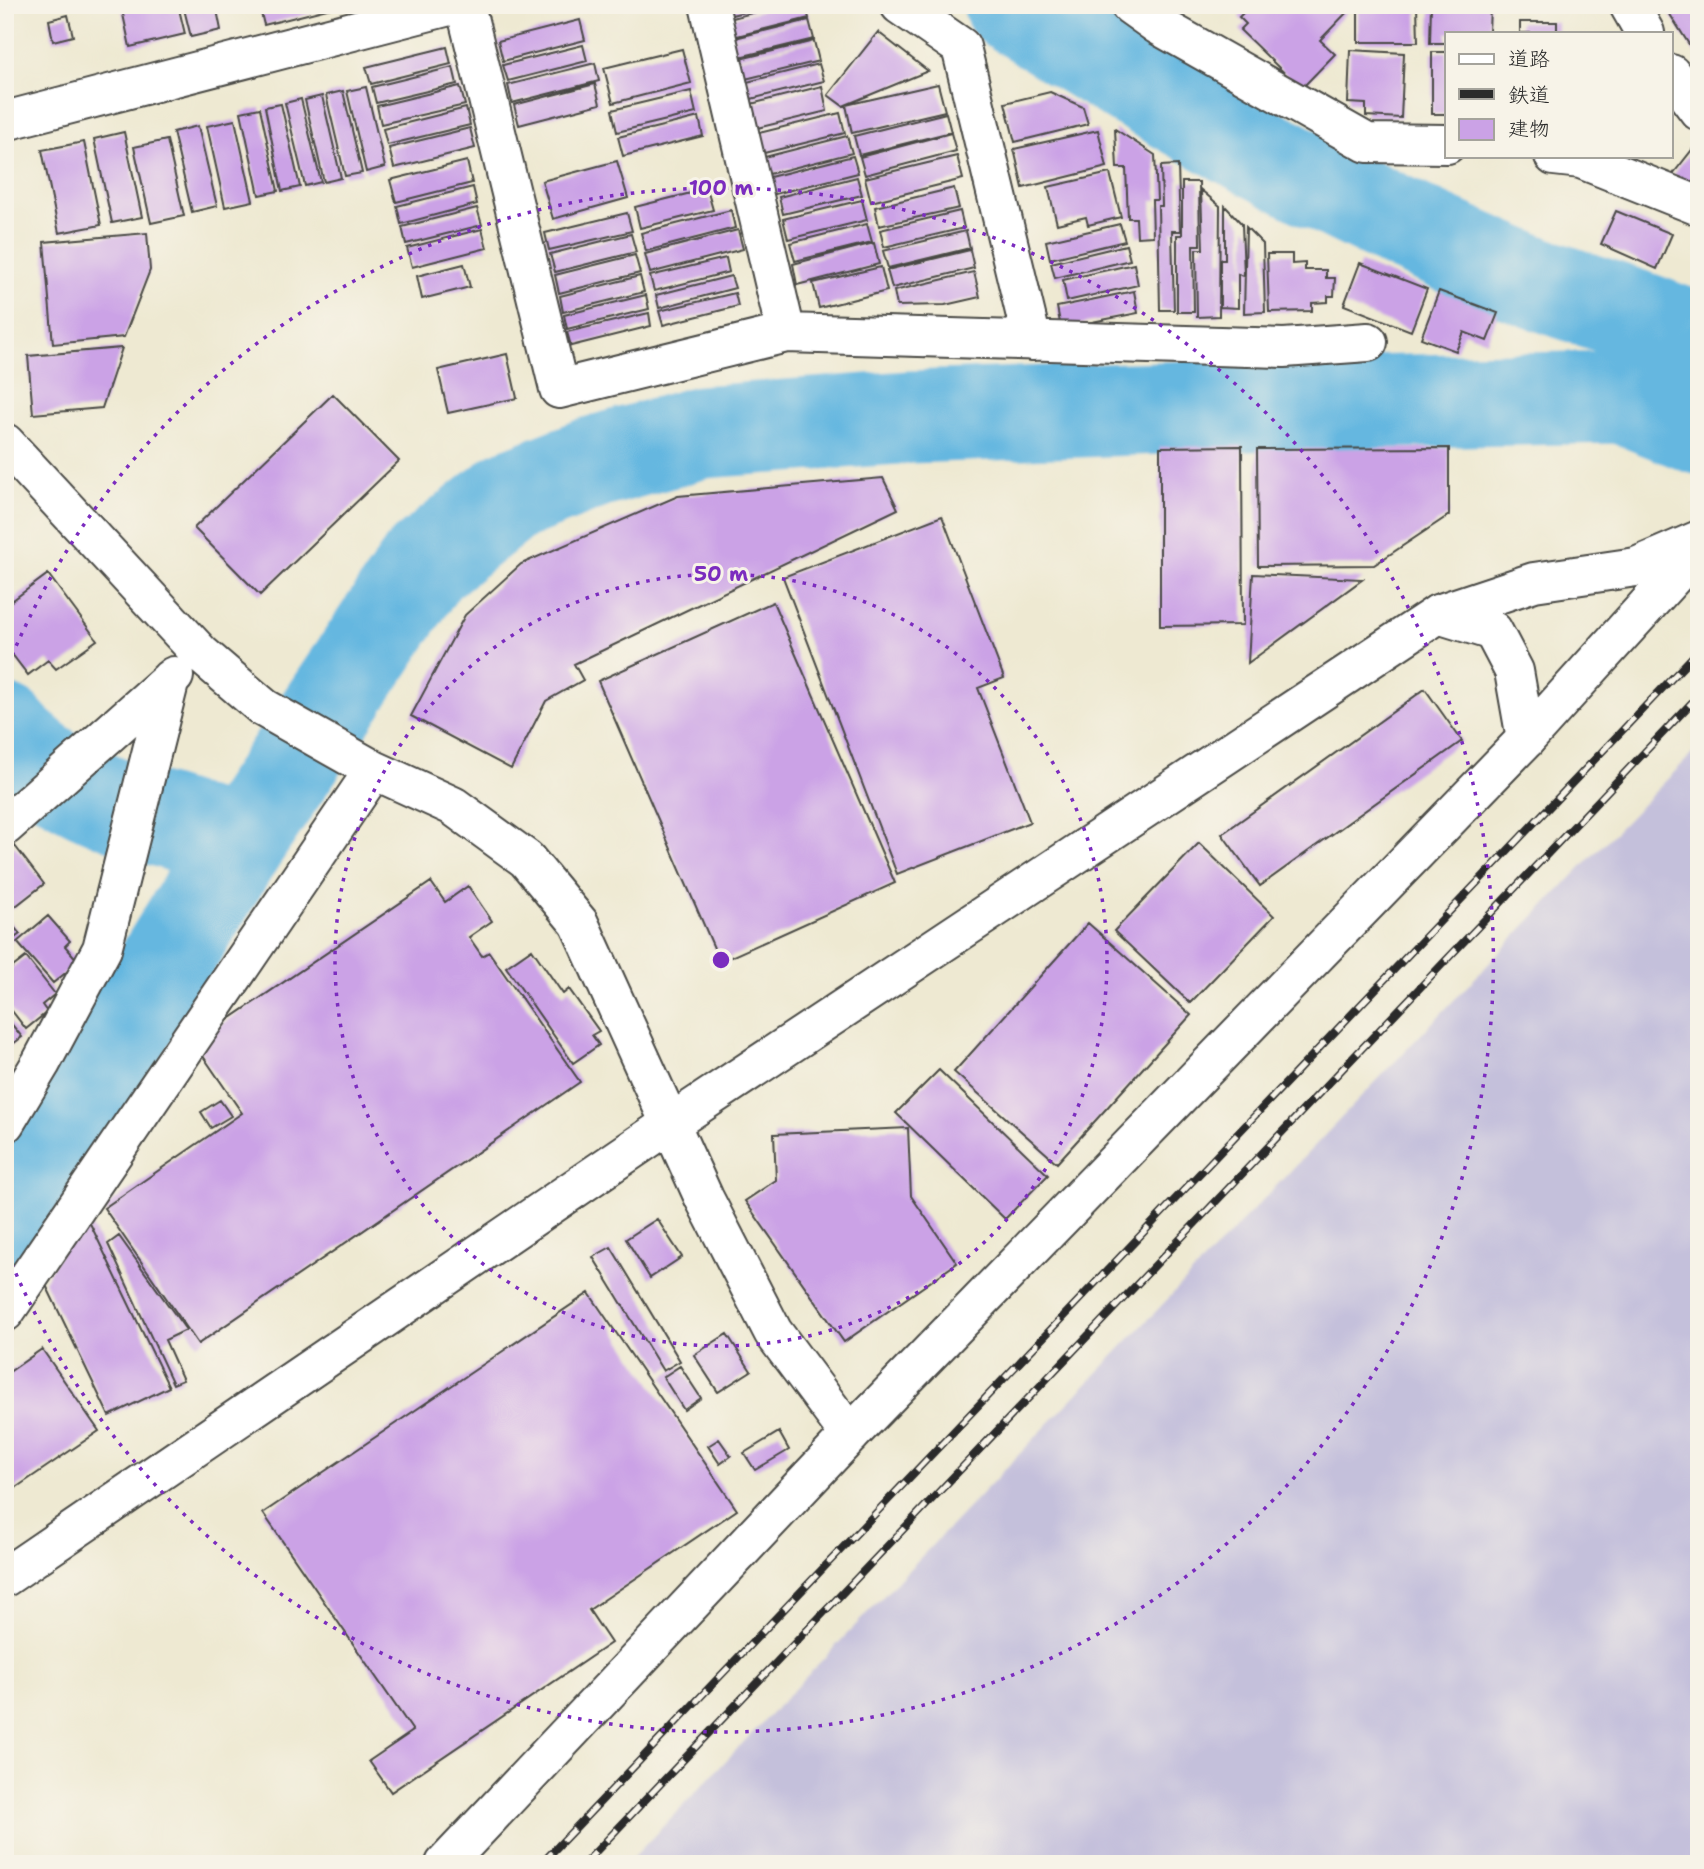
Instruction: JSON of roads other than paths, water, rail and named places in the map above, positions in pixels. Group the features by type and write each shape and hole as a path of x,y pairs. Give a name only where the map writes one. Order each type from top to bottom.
{"street":[{"path":"5,121 453,5"},
{"path":"465,5 559,389 786,333 1284,348 1368,342"},
{"path":"709,5 786,333"},
{"path":"900,5 961,47 1032,341"},
{"path":"1130,5 1158,25 1367,143 1445,144"},
{"path":"1629,5 1645,32"},
{"path":"1672,75 1699,111"},
{"path":"1572,158 1581,159 1699,206"},
{"path":"5,443 201,654 264,708 362,762 453,806 526,859 579,923 704,1198 773,1332 850,1435"},
{"path":"5,1577 671,1124 1437,614 1534,582 1636,567 1699,540"},
{"path":"445,1864 850,1435 1526,739 1699,548"},
{"path":"1437,614 1493,631 1514,671 1526,739"},
{"path":"6,825 201,654"},
{"path":"5,1122 41,1063 102,949 170,679"},
{"path":"5,1312 362,762"}],"waterway":[{"path":"1010,5 1132,80 1256,151 1384,216 1515,274 1699,342"},
{"path":"5,1224 237,845 424,565 510,496 596,462 702,432 910,417 1301,403 1622,397 1699,428"},
{"path":"5,731 28,754 54,774 82,790 143,815 237,845"},
{"path":"5,766 23,752"}],"railway":[{"path":"541,1864 1699,650"},
{"path":"584,1864 1699,695"}]}
